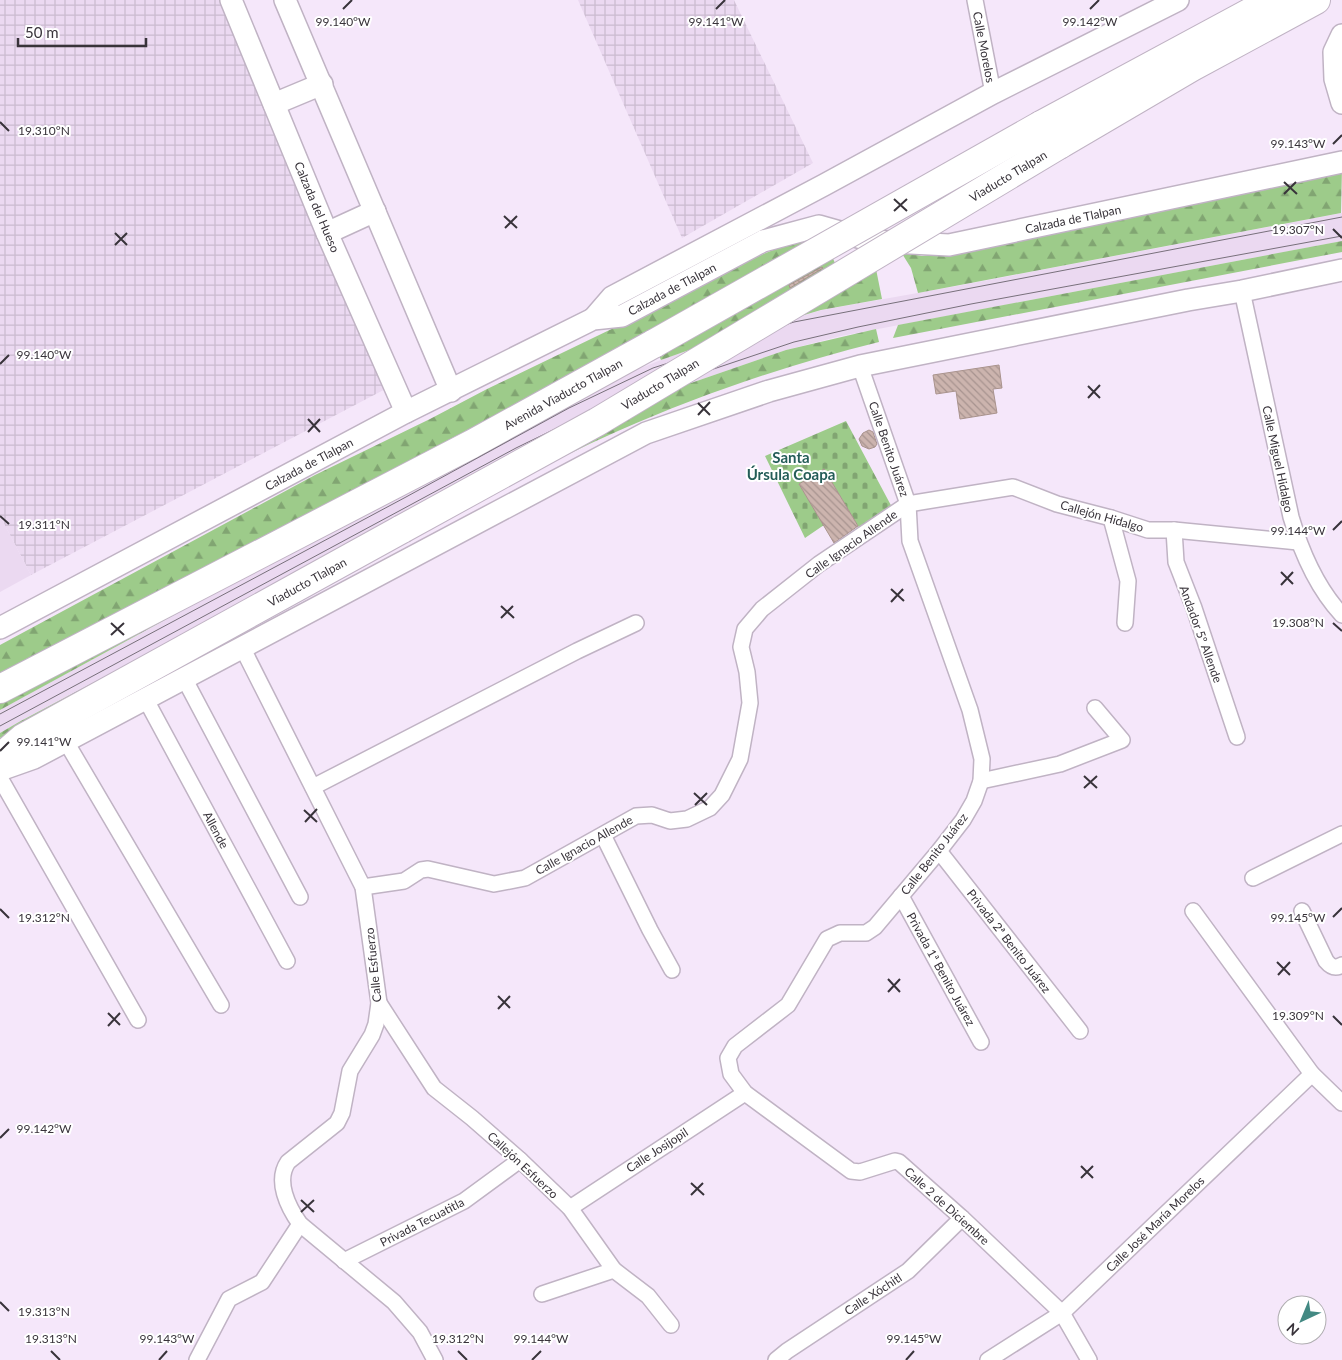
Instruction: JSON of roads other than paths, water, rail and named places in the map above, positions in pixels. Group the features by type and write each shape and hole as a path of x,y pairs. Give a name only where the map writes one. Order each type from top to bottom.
{"highway":[{"name":"Avenida Viaducto Tlalpan","path":"0,689 472,444 1041,125 1273,0"},
{"name":"Viaducto Tlalpan","path":"0,758 23,738 597,422 1059,145 1192,67 1316,0"}],"main road":[{"name":"Calzada del Hueso","path":"231,0 327,233 406,412"},
{"path":"285,0 451,390"},
{"path":"593,319 612,297 993,93 1167,3"},
{"path":"1342,35 1334,52 1335,80 1342,103"},
{"path":"274,104 322,84"},
{"name":"Calzada de Tlalpan","path":"0,628 406,412 593,319 622,316 763,241 819,226 872,241 948,245 1342,162"},
{"path":"327,233 375,211"},
{"path":"0,770 34,758 646,433 769,391 860,366 1342,270"}],"street":[{"name":"Calle Morelos","path":"975,0 993,93"},
{"name":"Calle Miguel Hidalgo","path":"1242,291 1298,542 1330,602 1342,615"},
{"name":"Calle Benito Juárez","path":"745,1093 731,1074 728,1058 735,1046 788,1006 827,939 840,933 866,933 875,927 939,852 963,820 974,801 981,781 982,760 970,710 910,541 908,504 860,366"},
{"name":"Callejón Hidalgo","path":"908,504 1013,487 1057,504 1148,530 1174,530 1298,542"},
{"name":"Calle Ignacio Allende","path":"363,887 404,881 421,870 428,869 494,884 525,878 636,816 652,815 670,821 687,819 710,808 722,795 740,759 750,703 747,672 740,647 745,629 762,608 819,564 908,504"},
{"path":"1111,518 1128,581 1125,623"},
{"name":"Andador 5º Allende","path":"1174,530 1176,562 1194,608 1237,736"},
{"path":"313,787 577,651 636,623"},
{"name":"Calle Esfuerzo","path":"242,647 363,887 378,1003 376,1024 372,1035 350,1070 342,1113 337,1123 288,1162 283,1170 282,1180 286,1195 293,1214 300,1224 394,1302 420,1332 435,1360"},
{"path":"184,678 300,897"},
{"name":"Allende","path":"145,698 287,961"},
{"path":"981,781 1060,764 1122,740 1095,708"},
{"path":"65,740 220,1005"},
{"path":"0,778 138,1020"},
{"path":"1253,878 1342,834"},
{"path":"602,835 672,970"},
{"name":"Privada 2ª Benito Juárez","path":"939,852 1080,1031"},
{"name":"Privada 1ª Benito Juárez","path":"901,896 980,1042"},
{"path":"1193,911 1312,1074 1342,1103"},
{"path":"1302,911 1326,961 1331,966 1337,968 1342,965"},
{"name":"Callejón Esfuerzo","path":"378,1003 434,1088 520,1160 570,1208 614,1270 648,1296 671,1325"},
{"name":"Calle José María Morelos","path":"988,1360 1062,1313 1312,1074"},
{"name":"Calle Josijopil","path":"570,1208 745,1093"},
{"name":"Calle 2 de Diciembre","path":"745,1093 851,1171 860,1172 895,1161 899,1162 962,1218 1062,1313 1089,1360"},
{"name":"Privada Tecuatitla","path":"344,1261 464,1201 520,1160"},
{"name":"Calle Xóchitl","path":"785,1357 908,1271 962,1218"},
{"path":"197,1360 229,1299 262,1282 300,1224"},
{"path":"542,1294 614,1270"}],"tram line":[{"path":"0,714 569,408 653,368 794,322 1342,217"},
{"path":"0,726 516,448 559,427 633,396 794,342 858,327 971,304 1342,236"}],"district":[{"name":"Santa Úrsula Coapa","path":"791,466"}]}
